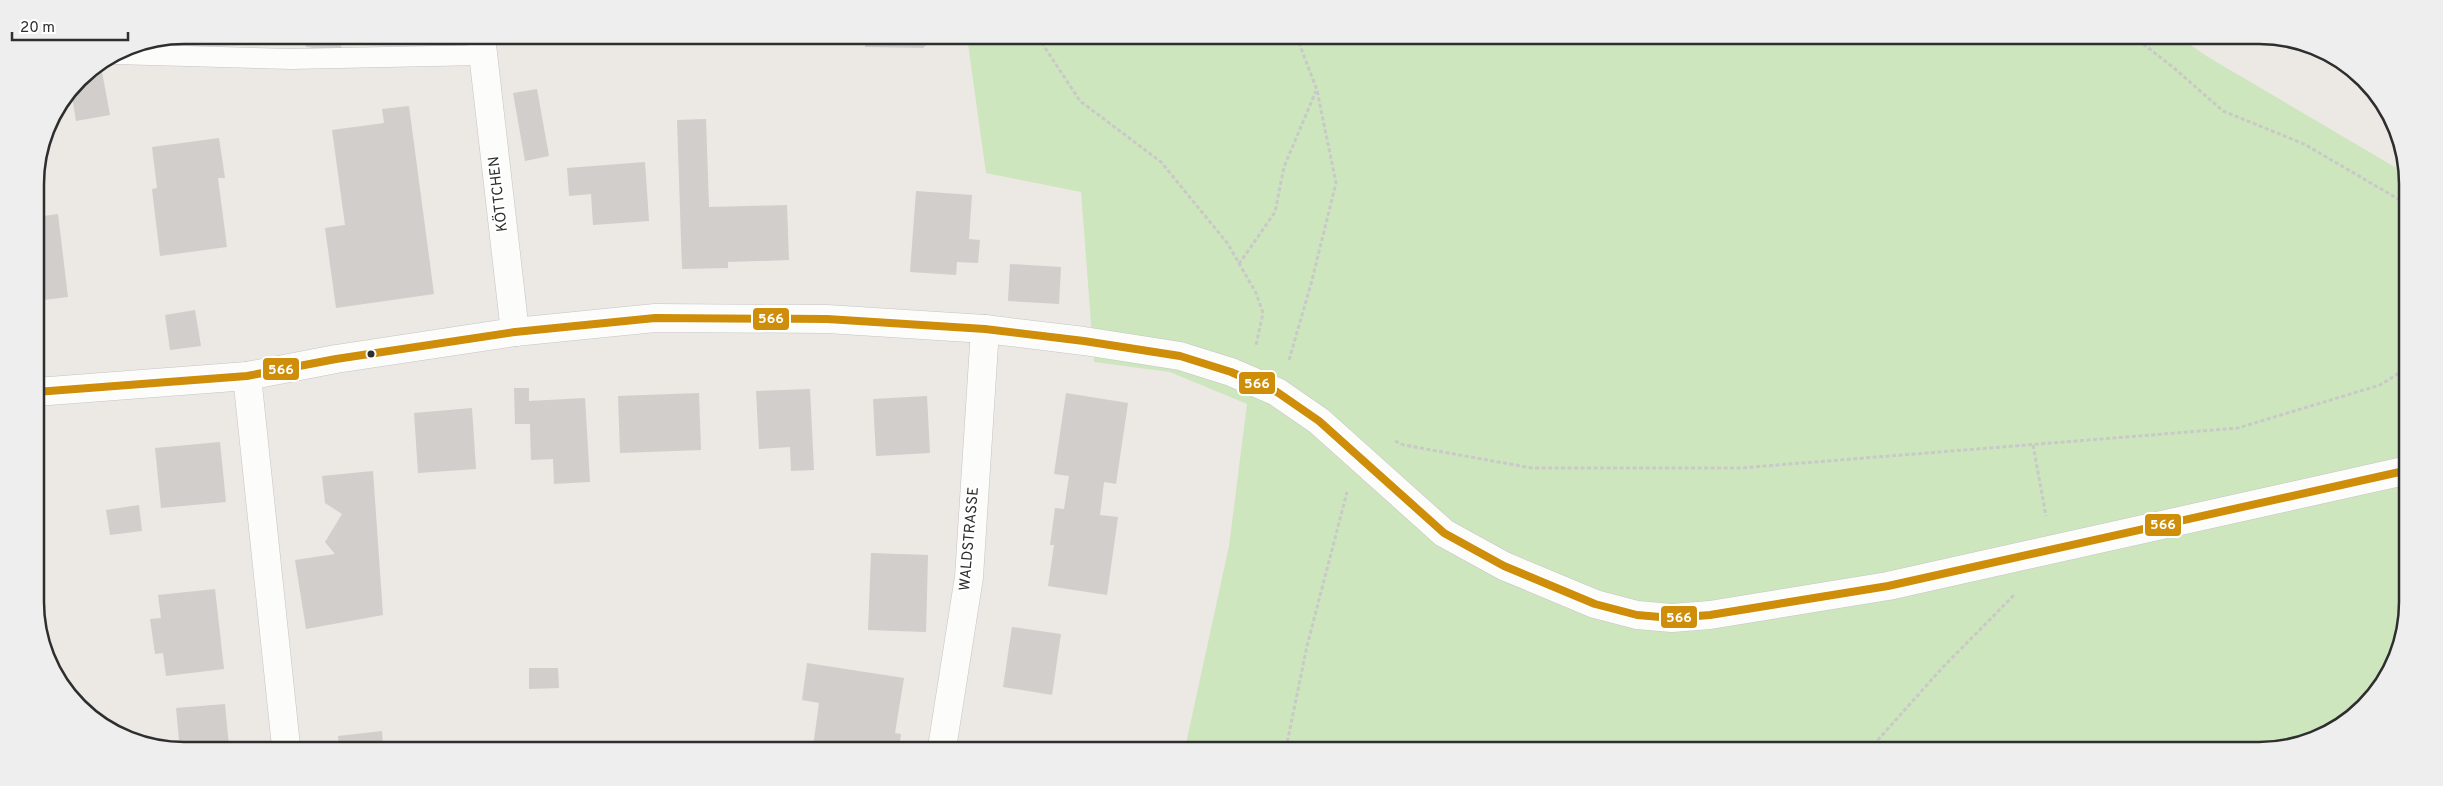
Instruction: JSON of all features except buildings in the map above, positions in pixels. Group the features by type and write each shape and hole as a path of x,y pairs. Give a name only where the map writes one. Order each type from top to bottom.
{"street":[{"name":"KÖTTCHEN","path":"481,46 515,332"},
{"path":"44,391 247,376 336,359 515,332 654,318 827,319 985,329 1084,341 1180,356 1231,372 1277,392 1319,421 1444,533 1504,566 1595,604 1638,615 1672,618 1710,615 1888,586 2399,472"},
{"name":"WALDSTRASSE","path":"943,742 969,577 985,329"},
{"path":"247,376 286,742"}],"lane":[{"name":"KÖTTCHEN","path":"129,54 292,58 481,46"}],"path":[{"path":"1043,44 1080,101 1161,162 1228,244 1256,294 1263,313"},
{"path":"1277,392 1312,284 1336,183 1316,90 1299,44"},
{"path":"2143,44 2223,111 2304,144 2399,199"},
{"path":"1239,264 1275,212 1284,167 1316,90"},
{"path":"1388,436 1404,445 1532,468 1740,468 2238,428 2380,385 2399,373"},
{"path":"2032,445 2052,550"},
{"path":"1287,742 1307,646 1357,455"},
{"path":"1876,742 1943,667 2020,590"}],"green space":[{"path":"968,44 2189,44 2398,169 2399,603 2398,621 2389,656 2376,680 2352,708 2329,724 2313,732 2287,740 2269,742 1186,742 1229,546 1247,404 1170,372 1094,362 1081,192 986,173"}],"transit line":[{"name":"566","path":"44,391 247,376 336,359 515,332 655,318 827,319 985,329 1084,341 1180,356 1231,372 1277,392 1319,421 1444,533 1504,566 1595,604 1637,615 1672,618 1710,615 1888,586 2399,472"}]}
